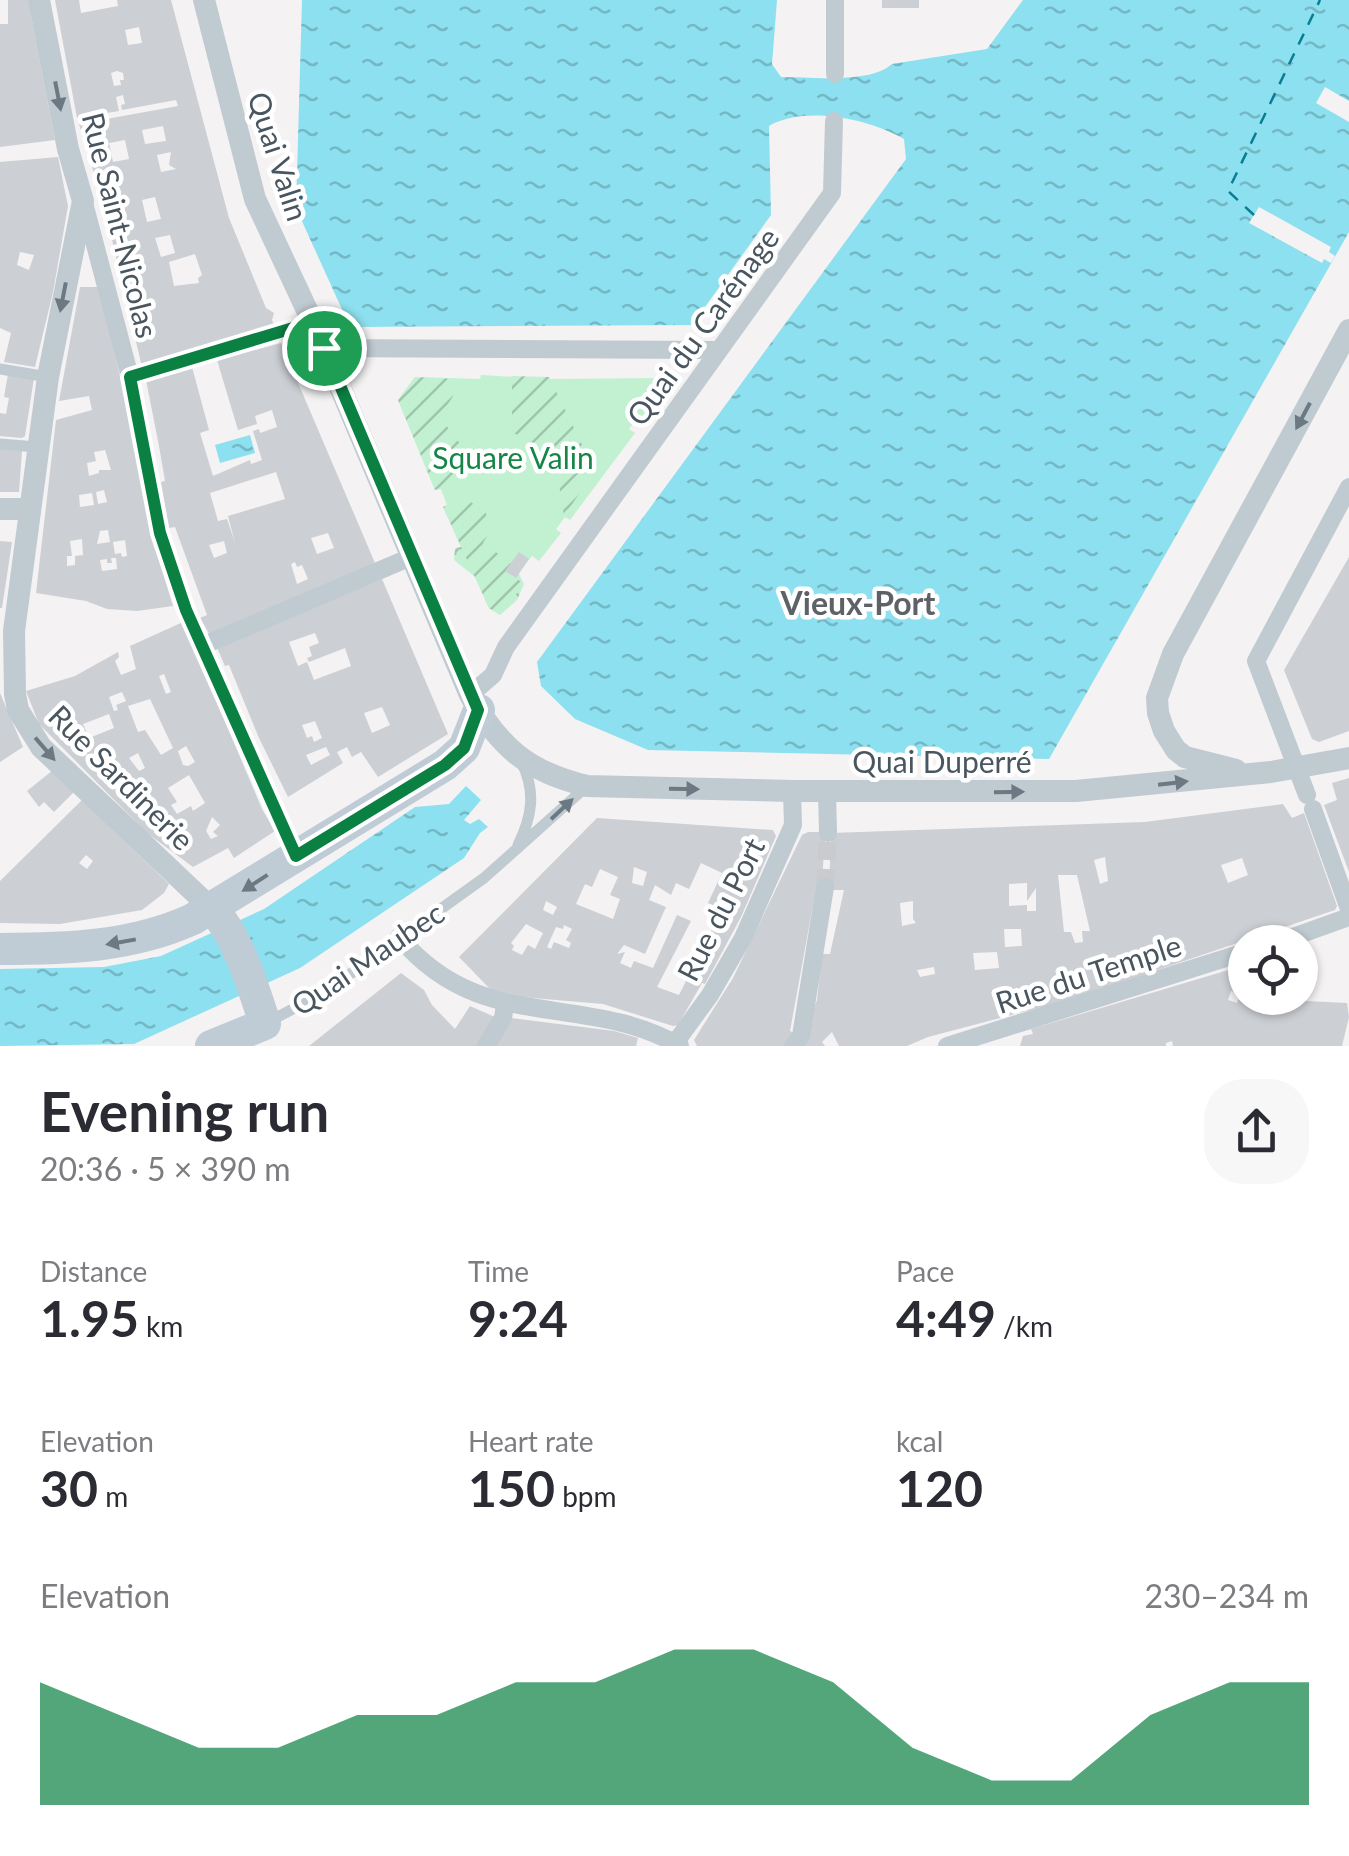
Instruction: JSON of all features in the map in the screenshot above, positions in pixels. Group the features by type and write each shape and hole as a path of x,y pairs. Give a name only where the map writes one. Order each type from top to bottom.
{"main road":[{"path":"0,949 136,940 217,914 296,856 445,765 464,748 474,702"},
{"path":"217,914 264,1022"},
{"name":"Quai Maubec","path":"211,1046 264,1022"}],"street":[{"name":"Rue Saint-Nicolas","path":"40,0 66,136 130,377 160,533 186,610 296,856"},
{"name":"Quai Valin","path":"204,0 255,198 313,322 474,702 489,729 518,756"},
{"path":"835,74 836,0"},
{"name":"Quai du Carénage","path":"474,702 494,675 506,646 832,193 834,120"},
{"name":"Rue Sardinerie","path":"84,201 48,378 28,509 14,631 14,694 18,710 41,746 217,914"},
{"path":"130,377 313,322"},
{"path":"1250,774 1198,762 1176,750 1160,721 1157,698 1173,654 1349,330"},
{"path":"324,348 717,350"},
{"path":"1349,487 1256,661 1349,909"},
{"path":"0,509 28,509"},
{"path":"202,646 411,557"},
{"name":"Quai Duperré","path":"518,756 545,774 586,786 792,792 1076,791 1250,774 1349,758"},
{"path":"827,791 828,833"},
{"name":"Rue du Port","path":"670,1043 710,995 743,938 793,825 792,792"},
{"path":"793,1046 801,1036 825,887"},
{"path":"1318,929 1349,918"},
{"path":"399,937 420,960 458,986 505,1005 604,1018 670,1043"},
{"name":"Rue du Temple","path":"947,1046 1005,1038 1185,966 1228,956"},
{"path":"486,1046 503,1018 505,1005"}],"lane":[{"path":"0,369 48,378"},
{"path":"0,444 37,447"},
{"path":"514,854 528,826 532,804 531,785 518,756"},
{"name":"Quai Maubec","path":"264,1022 325,992 514,854 586,786"}],"green space":[{"name":"Square Valin","path":"481,375 666,378 669,382 641,424 635,421 629,429 635,433 570,520 565,517 556,529 561,533 539,561 532,556 489,608 443,507 447,505 441,489 435,490 398,400 415,377 480,379"},
{"path":"512,376 549,377 595,471 564,516 558,478 547,452 512,432"},
{"path":"415,377 453,379 453,396 440,417 467,453 498,439 497,462 435,490 398,400"},
{"path":"465,498 486,513 489,533 483,543 511,563 506,571 524,584 500,615 489,608 443,507"},
{"path":"467,546 516,568 524,584 517,600 500,615 489,608 479,580 454,560 455,548"}],"water":[{"path":"302,0 777,0 772,64 781,77 823,78 855,77 892,64 987,49 1023,0 1349,0 1349,232 1049,759 648,750 575,719 541,686 537,662 906,159 904,139 837,117 800,116 769,126 771,215 692,325 350,327 296,208"},
{"path":"250,435 255,453 220,463 215,445"},
{"path":"466,786 481,800 464,820 470,824 479,819 488,827 464,858 300,968 134,1044 0,1046 0,969 104,967 161,956 264,909 415,807 449,804"}],"pier":[{"path":"1325,87 1349,101 1349,122 1316,103"},
{"path":"1259,207 1331,247 1329,252 1335,256 1331,263 1324,259 1322,263 1249,223"}],"building":[{"path":"8,0 28,0 55,140 0,147 0,24 8,24"},
{"path":"55,0 79,0 81,13 118,6 117,0 171,0 229,218 266,308 274,313 276,330 142,367 105,210 79,124 178,106 176,100 122,110 123,95 116,97 119,111 77,118","holes":["139,27 142,43 128,45 125,30","111,73 123,73 121,85 114,86","163,126 166,141 145,144 142,130","125,140 129,159 113,162 109,143","171,152 169,165 176,169 161,172 157,155","155,197 161,219 147,222 142,200","170,235 175,253 161,257 155,238","195,254 202,275 199,283 174,286 169,262"]},
{"path":"882,0 919,0 919,8 882,8"},
{"path":"58,157 68,206 35,367 4,362 11,333 0,328 0,162","holes":["20,252 34,255 29,270 17,265"]},
{"path":"80,287 99,287 131,423 151,534 173,606 137,611 107,609 86,601 36,593 56,420 92,410 89,396 59,401","holes":["105,450 111,470 99,470 89,476 87,463 96,461 94,452","104,490 107,502 98,504 96,492","92,493 94,505 80,507 79,495","108,530 110,542 97,544 100,531","82,539 83,555 75,556 75,565 67,566 67,556 72,556 70,541","125,540 127,556 115,554 113,542","116,558 117,569 102,571 100,560 107,559 107,563"]},
{"path":"281,343 378,570 211,637 200,618 207,615 175,527 169,528 161,482 165,481 146,380 192,367 209,430 200,433 213,476 250,460 251,464 262,460 253,431 259,429 260,433 277,427 272,410 255,416 257,424 238,430 217,360","holes":["276,472 285,499 228,516 235,543 227,519 218,521 210,493","328,533 334,548 317,554 311,538","224,541 227,553 214,558 209,545","291,564 302,565 308,579 297,584"]},
{"path":"8,374 34,378 22,438 0,436 0,413 6,414 9,398 4,397"},
{"path":"0,449 22,451 19,492 0,492"},
{"path":"0,541 12,542 2,608 0,608"},
{"path":"519,552 529,559 516,578 505,571"},
{"path":"1349,557 1349,731 1319,742 1312,739 1284,670"},
{"path":"382,579 448,734 378,777 361,752 352,757 347,747 337,752 343,763 288,797 229,665 225,666 216,645","holes":["315,633 319,643 309,647 309,662 345,648 351,666 314,680 307,662 298,666 289,642","382,707 390,725 372,733 364,713","315,721 322,738 314,742 312,736 307,738 302,725","326,747 330,755 311,765 306,755"]},
{"path":"183,622 262,809 275,831 234,858 228,848 193,867 147,833 39,724 26,691 75,676 118,652 115,661 121,675 136,669 130,646","holes":["164,674 171,692 166,694 159,676","122,692 126,701 116,705 118,710 114,711 109,697","150,699 173,748 161,755 145,730 138,732 128,706","109,714 114,728 89,738 83,724","186,746 195,762 183,765 178,751","138,753 145,768 139,771 129,758","189,775 205,803 193,811 191,806 177,814 171,805 177,802 168,788","212,817 220,825 213,832 218,836 211,839 206,831"]},
{"path":"0,693 23,747 0,762"},
{"path":"53,770 75,791 54,812 44,802 39,807 27,791"},
{"path":"1349,778 1349,872 1324,805 1337,800 1332,783"},
{"path":"82,800 169,884 164,893 142,910 60,924 0,923 0,881","holes":["86,855 93,861 87,869 79,863"]},
{"path":"1283,804 1292,818 1304,813 1337,906 1291,925 1228,925 1228,946 1072,999 907,1046 839,1046 832,1032 822,1042 825,1046 799,1046 817,1000 822,954 830,954 844,890 829,890 831,833 1145,822","holes":["1105,857 1108,881 1100,884 1094,860","1242,858 1248,875 1228,883 1221,865","1058,875 1077,875 1090,931 1082,931 1083,942 1075,943 1071,932 1064,932","1027,883 1027,901 1036,888 1036,911 1027,911 1027,905 1009,906 1009,884","913,901 916,923 902,926 900,903","1004,929 1021,929 1022,946 1005,947","997,952 999,968 975,970 973,953","934,967 935,974 920,977 917,970"]},
{"path":"597,818 773,830 776,836 741,917 678,1025 603,1004 509,996 490,989 459,957","holes":["701,863 722,873 708,903 722,909 679,995 657,987 691,921 677,915 653,968 634,961 631,968 620,963 625,952 617,954 624,945 645,954 666,907 649,900 655,885 671,895 676,883 689,889","634,867 647,872 643,886 632,883","600,869 618,877 610,895 620,899 613,919 576,904 585,884 592,887","546,901 557,907 553,915 543,910","526,924 543,933 535,949 528,945 522,955 512,950 511,943","556,927 572,929 566,940 571,943 569,948 554,942 551,949 547,947"]},
{"path":"825,832 822,884 817,883 790,1031 798,1035 790,1046 697,1046 694,1040 733,978 802,835"},
{"path":"1228,970 1228,1015 1318,1015 1318,1002 1347,1003 1349,1017 1342,1046 1173,1046 1172,1041 1166,1046 1020,1046 1023,1036 1033,1034 1031,1029"},
{"path":"401,973 424,990 432,1005 455,1029 470,1006 497,1018 480,1046 309,1046"},
{"path":"511,1018 614,1031 638,1038 636,1046 493,1046"}],"ferry route":[{"path":"1254,215 1228,191 1320,0"}],"tunnel":[{"path":"825,887 828,833"}],"district":[{"name":"Vieux-Port","path":"858,602"}],"route":[{"path":"313,322 324,348 478,710 464,748 445,765 296,856 186,610 160,533 130,377 313,322"}]}
